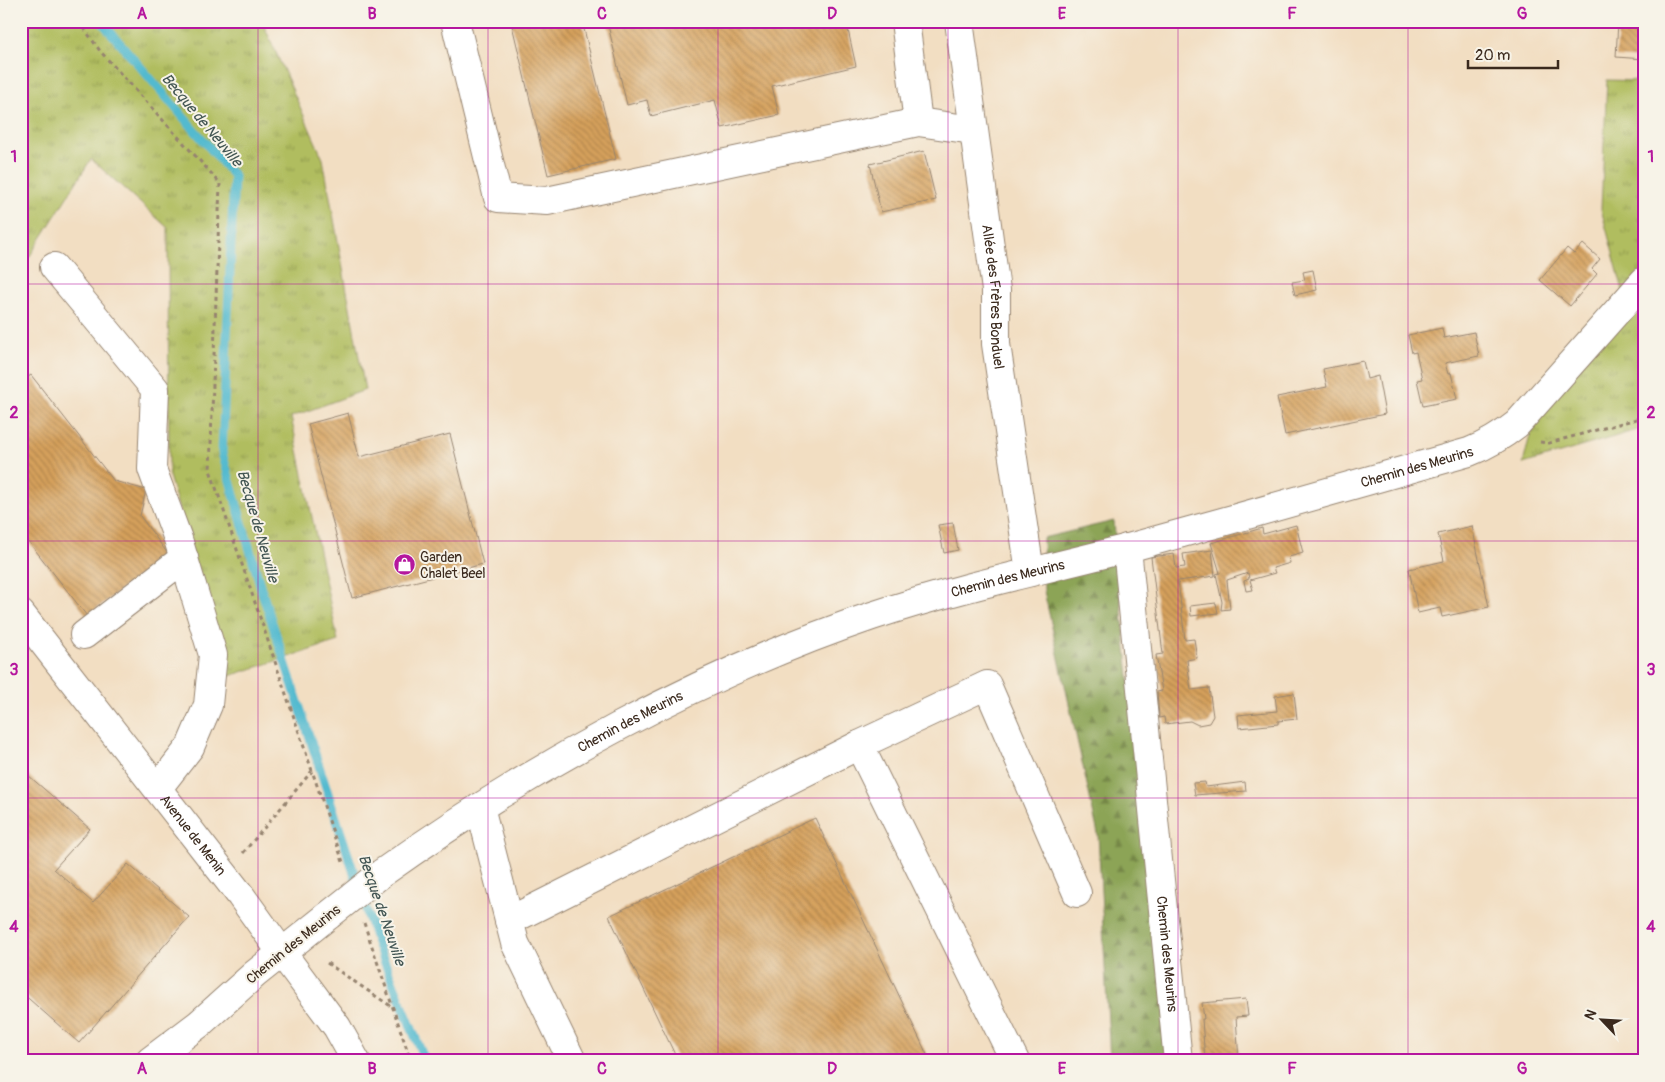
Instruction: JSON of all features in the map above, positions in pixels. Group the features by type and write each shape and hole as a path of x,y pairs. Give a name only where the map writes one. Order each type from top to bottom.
{"street":[{"path":"455,21 498,198 547,201 918,122 973,130"},
{"path":"905,21 918,122"},
{"name":"Allée des Frères Bonduel","path":"959,21 996,290 996,344 1030,572"},
{"path":"54,267 155,389 152,469 184,558 213,655 208,705 190,747 158,788"},
{"name":"Chemin des Meurins","path":"150,1061 199,1024 232,993 329,914 425,842 530,777 620,726 759,660 871,617 970,587 1127,548 1469,452 1499,438 1517,424 1644,281"},
{"name":"Chemin des Meurins","path":"1127,548 1178,1061"},
{"path":"84,635 184,558"},
{"name":"Avenue de Menin","path":"21,614 224,874 338,1027 356,1061"},
{"path":"509,921 859,745 987,685 1078,893"},
{"path":"859,745 1015,1061"},
{"path":"480,807 515,943 572,1061"},
{"name":"Chemin des Meurins","path":"172,1061 199,1024"}],"path":[{"path":"79,21 100,52 220,183 210,470 346,871"},
{"path":"1499,438 1550,443 1644,417"},
{"path":"224,874 312,771"},
{"path":"362,916 410,1061"},
{"path":"282,953 330,964 393,1007"}],"green space":[{"path":"21,21 262,21 323,159 365,390 291,417 338,641 229,676 169,476 168,228 91,159 21,270"},
{"path":"1607,80 1644,81 1644,428 1523,464 1533,423 1628,309 1601,209"},
{"path":"1114,521 1119,585 1171,1061 1110,1061 1098,834 1044,591 1043,538"}],"building":[{"path":"511,21 582,21 616,159 548,175"},
{"path":"607,21 846,21 856,66 772,86 779,115 722,128 715,100 651,116 647,100 627,105"},
{"path":"1618,21 1644,21 1644,59 1616,57"},
{"path":"924,151 936,200 881,212 870,164"},
{"path":"1583,244 1600,259 1592,269 1597,274 1570,306 1540,280 1567,248 1574,254"},
{"path":"1313,270 1317,290 1295,295 1292,282 1305,280 1303,272"},
{"path":"1442,328 1444,338 1474,332 1479,356 1445,363 1448,374 1451,373 1457,399 1423,406 1417,380 1422,379 1416,352 1412,353 1408,335"},
{"path":"1363,361 1367,379 1378,376 1385,414 1285,435 1277,397 1327,387 1323,369"},
{"path":"31,375 114,481 146,490 140,516 168,554 87,616 21,532 21,382"},
{"path":"348,413 359,457 450,434 483,564 352,598 308,424"},
{"path":"953,523 958,550 944,553 938,525"},
{"path":"1296,525 1303,553 1289,557 1290,563 1273,568 1275,573 1250,580 1253,590 1246,591 1244,581 1249,579 1248,573 1227,580 1230,609 1221,610 1222,602 1216,574 1220,573 1211,543 1262,528 1263,534"},
{"path":"1472,526 1489,607 1442,617 1440,608 1418,613 1409,569 1444,561 1438,534"},
{"path":"1212,550 1215,576 1178,581 1185,640 1194,639 1197,658 1187,660 1191,690 1209,688 1213,716 1209,723 1198,725 1190,721 1165,724 1164,717 1159,718 1157,692 1162,691 1156,655 1163,654 1151,557 1174,554 1176,568 1185,567 1183,554"},
{"path":"1216,603 1218,613 1191,616 1190,606"},
{"path":"1294,693 1297,719 1278,721 1278,724 1239,728 1238,715 1277,711 1275,696"},
{"path":"21,769 90,829 54,869 93,903 128,864 189,917 79,1043 21,992"},
{"path":"1205,782 1206,787 1245,782 1246,791 1195,795 1193,783"},
{"path":"815,818 930,1061 678,1061 609,916"},
{"path":"1246,999 1248,1016 1236,1017 1239,1061 1205,1061 1202,1003"}],"waterway":[{"name":"Becque de Neuville","path":"101,21 234,176 222,453 263,595 378,946 425,1061"}],"place":[{"name":"Garden Chalet Beel","path":"404,565"}]}
